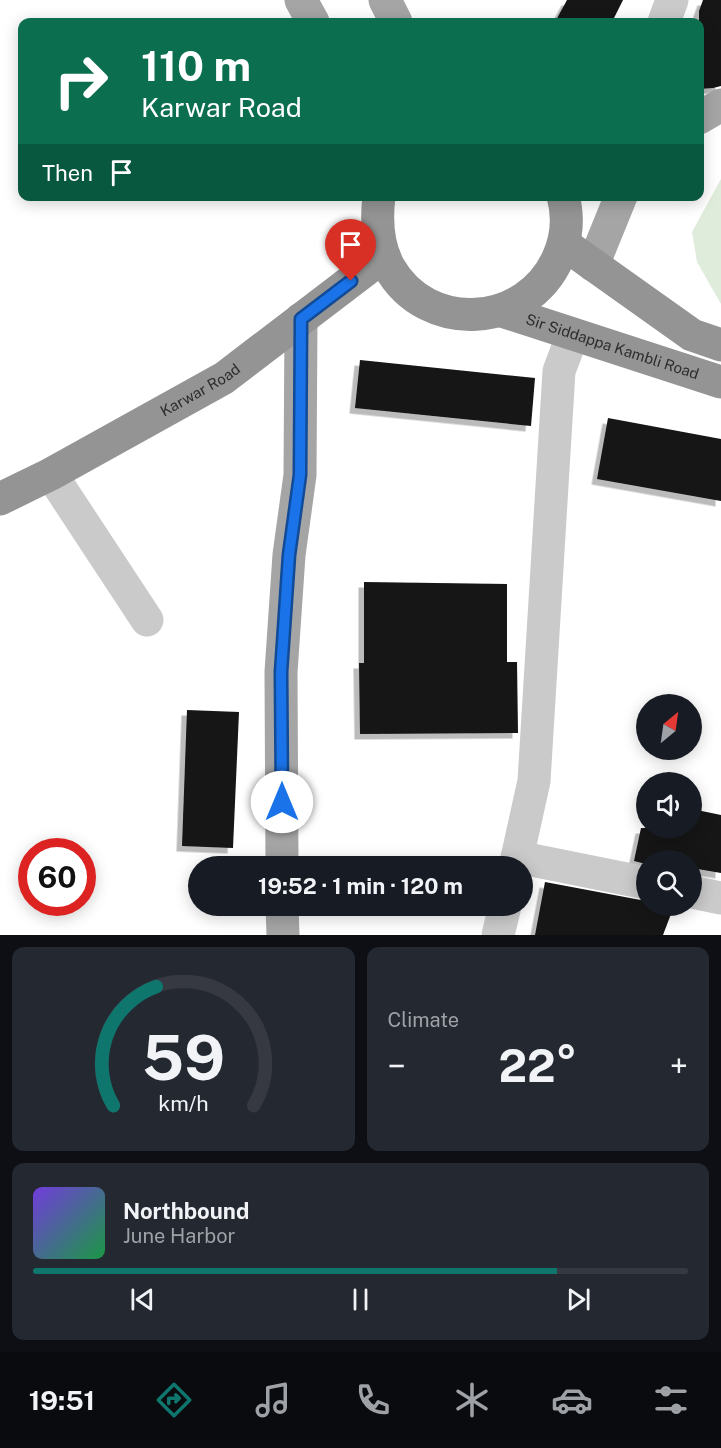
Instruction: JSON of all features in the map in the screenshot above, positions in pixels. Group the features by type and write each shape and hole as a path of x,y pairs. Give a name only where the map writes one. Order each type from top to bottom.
{"highway":[{"path":"379,201 376,220 380,245 389,268 404,288 435,308 471,316 502,311 530,296 552,273 564,244 567,213 564,201"},
{"path":"564,244 692,335 721,345"},
{"name":"Karwar Road","path":"0,499 51,474 224,378 384,256"},
{"name":"Sir Siddappa Kambli Road","path":"502,311 721,382"}],"main road":[{"path":"301,0 311,18"},
{"path":"385,0 394,18"},
{"path":"593,265 619,201"},
{"path":"282,856 281,672 289,555 300,475 301,319"},
{"path":"282,916 283,935"}],"street":[{"path":"665,18 672,0"},
{"path":"517,856 534,781 559,371 573,334"},
{"path":"51,474 147,620"},
{"path":"533,865 636,881"},
{"path":"702,894 721,898"},
{"path":"498,935 503,916"}],"green space":[{"path":"721,179 721,304 697,262 692,232"}],"building":[{"path":"567,0 623,0 614,18 557,18"},
{"path":"703,0 721,0 721,86 713,88 704,89 704,18 699,18"},
{"path":"360,360 535,378 531,426 355,408"},
{"path":"608,418 721,439 721,501 597,479"},
{"path":"364,582 507,584 507,662 517,662 518,733 360,734 359,663 364,663"},
{"path":"187,710 239,712 233,848 182,846"},
{"path":"702,811 721,815 721,873 702,870 702,850 636,850 639,838 702,838"},
{"path":"545,882 636,899 636,916 670,916 663,935 535,935"}],"route":[{"path":"282,802 281,672 289,555 300,475 301,319 351,281"}]}
